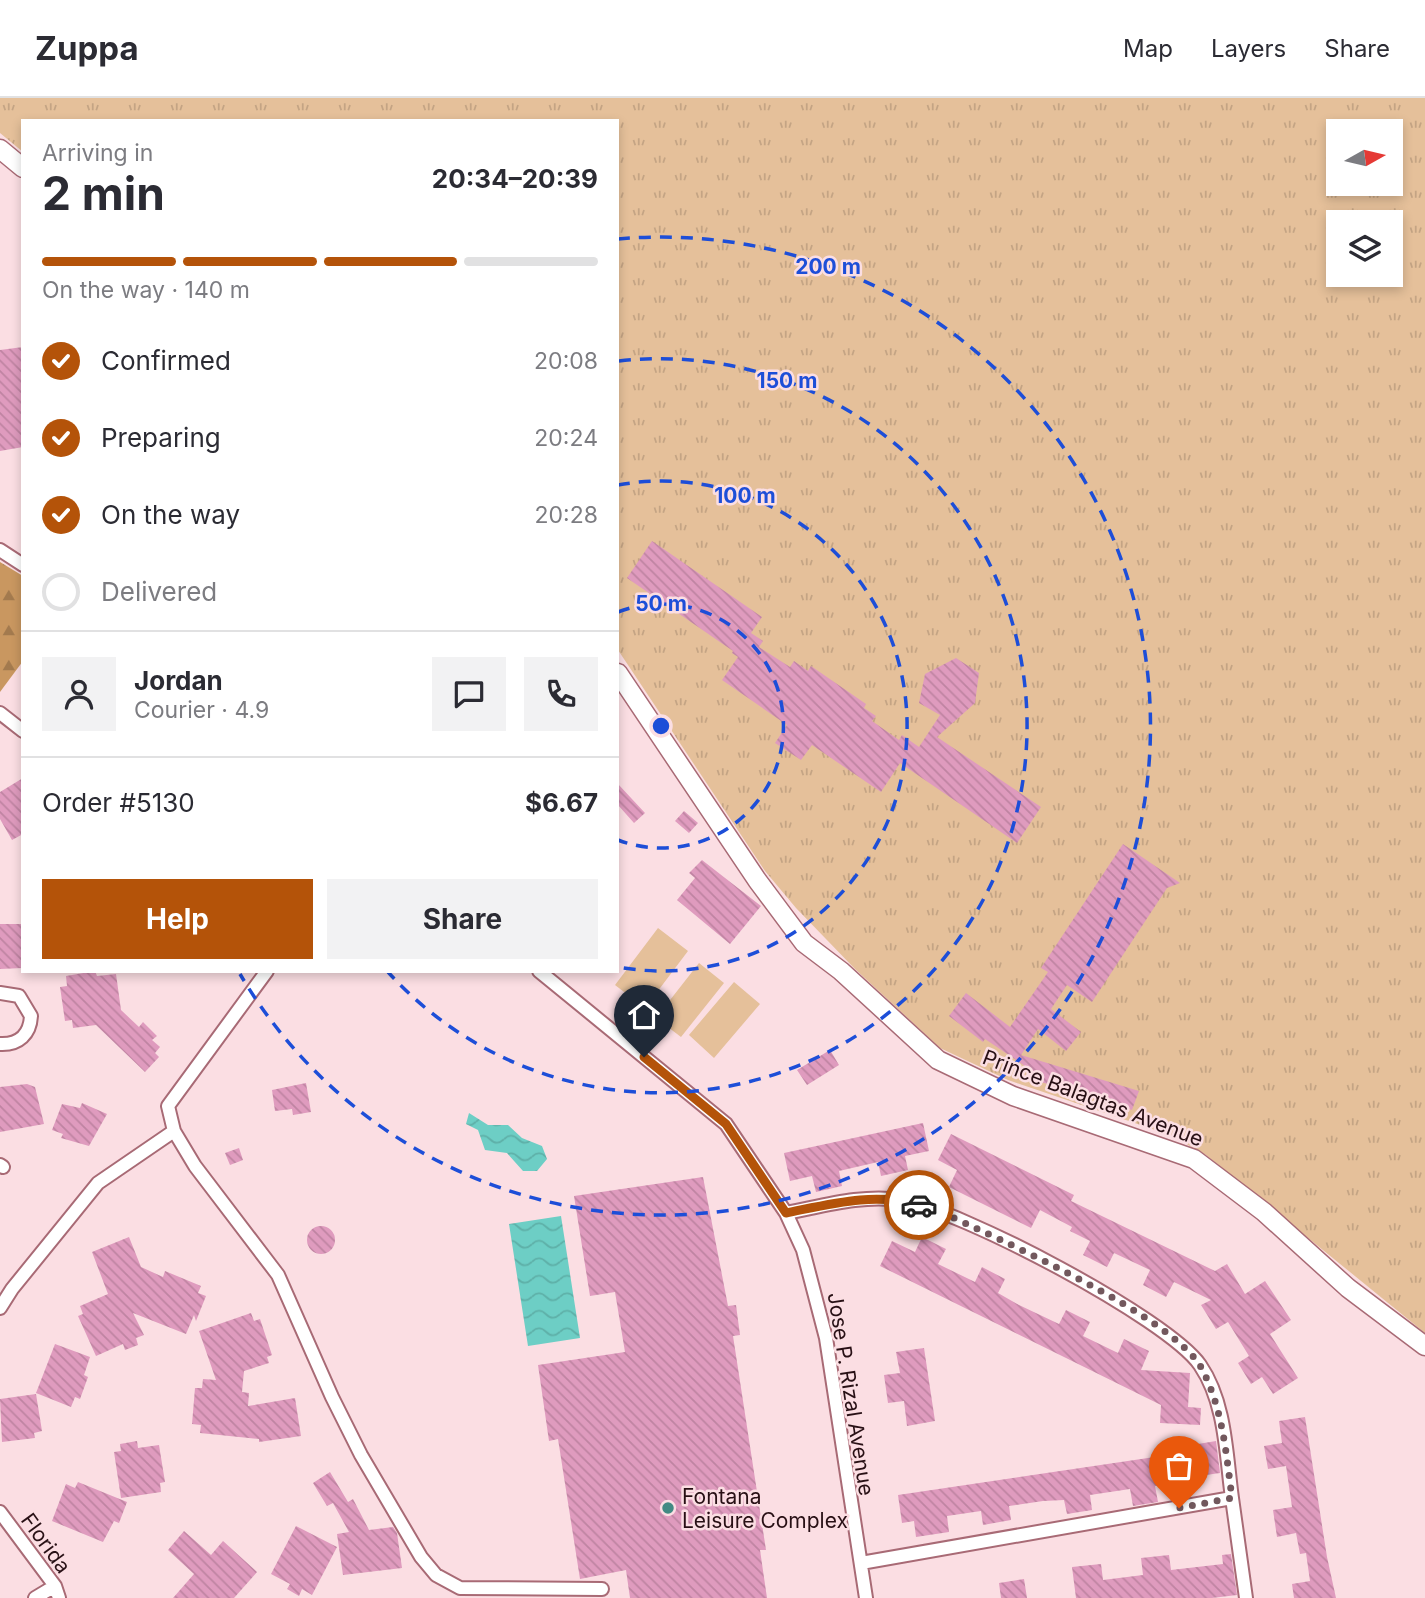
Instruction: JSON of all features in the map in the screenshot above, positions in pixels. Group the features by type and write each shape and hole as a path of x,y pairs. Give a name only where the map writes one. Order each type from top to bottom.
{"main road":[{"path":"0,149 21,166"},
{"name":"Prince Balagtas Avenue","path":"619,674 757,880 804,943 841,971 937,1060 1013,1096 1194,1158 1264,1212 1348,1288 1425,1346"}],"street":[{"path":"0,550 21,564"},
{"path":"0,713 21,729"},
{"path":"266,973 168,1107 167,1113 174,1131 195,1166 278,1275 361,1455 421,1557 436,1575 460,1588 602,1589"},
{"name":"Jose P. Rizal Avenue","path":"542,973 726,1124 786,1213 803,1250 826,1338 866,1598"},
{"path":"0,993 19,996 31,1016 28,1032 22,1038 8,1044 0,1044"},
{"path":"0,1308 6,1286 98,1183 174,1131"},
{"path":"786,1213 867,1198 902,1200 937,1210 1049,1263 1172,1336 1200,1366 1220,1410 1246,1598"},
{"path":"861,1563 1232,1498"},
{"name":"Florida","path":"0,1512 57,1592"},
{"path":"35,1598 57,1592"}],"green space":[{"path":"0,98 1425,98 1425,1333 1206,1155 1170,1135 1008,1080 940,1048 855,969 796,908 765,871 619,652 619,119 21,119 21,150 0,133"},
{"path":"0,562 21,575 21,664 0,692"},
{"path":"658,928 688,951 645,1008 615,985"},
{"path":"699,963 724,983 681,1037 656,1018"},
{"path":"734,982 760,1004 714,1058 689,1035"}],"water":[{"path":"469,1113 488,1125 508,1125 522,1138 542,1146 547,1159 537,1171 523,1171 507,1153 485,1150 478,1130 466,1124"},
{"path":"561,1216 580,1338 528,1346 509,1224"}],"building":[{"path":"21,347 21,447 0,451 0,350"},
{"path":"652,541 762,617 751,633 763,641 759,647 790,667 794,661 808,671 811,666 866,704 864,708 876,716 872,721 899,740 902,735 919,747 940,715 919,703 925,674 956,658 979,673 975,703 937,737 1041,807 1017,843 900,763 881,792 812,745 801,760 775,743 787,725 722,680 738,657 733,651 627,578"},
{"path":"21,779 21,835 12,840 0,819 0,792"},
{"path":"619,785 645,813 634,823 619,806"},
{"path":"684,811 698,823 689,833 675,821"},
{"path":"1123,844 1180,883 1167,888 1092,1002 1067,985 1051,1009 1081,1032 1066,1051 1038,1029 1021,1055 1139,1091 1132,1110 1028,1078 1031,1070 985,1039 983,1042 949,1016 966,993 1010,1027 1048,972 1041,968"},
{"path":"702,860 761,906 730,944 677,900 695,878 689,873"},
{"path":"0,924 21,924 21,968 0,969"},
{"path":"83,973 96,973 97,976 116,974 121,1010 139,1027 143,1022 157,1036 152,1040 160,1047 155,1053 159,1057 145,1072 96,1025 73,1028 72,1020 65,1021 60,987 67,986 66,976"},
{"path":"830,1050 839,1065 807,1085 797,1070"},
{"path":"306,1083 311,1112 293,1115 292,1109 275,1111 272,1090"},
{"path":"27,1084 35,1087 44,1124 0,1132 0,1087"},
{"path":"82,1103 107,1114 89,1146 61,1138 63,1134 52,1130 62,1104 80,1108"},
{"path":"923,1123 929,1151 905,1156 908,1170 881,1176 878,1162 839,1171 842,1186 816,1192 812,1176 790,1181 784,1153"},
{"path":"951,1134 1074,1195 1071,1201 1215,1271 1227,1264 1245,1294 1265,1281 1291,1320 1270,1334 1298,1378 1273,1394 1262,1377 1251,1384 1238,1363 1249,1356 1228,1322 1216,1329 1201,1305 1211,1300 1174,1282 1166,1297 1143,1285 1150,1270 1114,1253 1107,1267 1083,1255 1090,1241 1070,1231 1072,1227 1040,1210 1031,1228 949,1187 957,1170 938,1160"},
{"path":"239,1148 243,1160 230,1165 225,1153"},
{"path":"703,1177 728,1306 736,1305 740,1335 733,1336 766,1550 760,1550 767,1598 630,1598 626,1570 580,1579 558,1439 549,1441 538,1365 625,1352 615,1292 590,1296 574,1196"},
{"path":"321,1226 331,1230 335,1240 331,1250 321,1254 311,1250 307,1240 311,1230"},
{"path":"129,1237 141,1267 163,1277 165,1271 201,1286 198,1293 206,1296 196,1321 194,1315 186,1334 133,1313 144,1335 136,1338 138,1345 125,1350 123,1344 96,1356 78,1316 83,1314 80,1306 108,1294 92,1252"},
{"path":"922,1237 946,1249 938,1264 975,1282 982,1267 1005,1279 998,1293 1019,1305 1059,1324 1066,1310 1090,1322 1083,1336 1118,1353 1124,1339 1149,1351 1141,1370 1190,1373 1188,1407 1201,1408 1200,1425 1160,1423 1161,1405 880,1266 892,1241 915,1252"},
{"path":"251,1313 254,1321 260,1319 272,1355 267,1357 269,1363 244,1371 242,1392 249,1393 248,1406 295,1398 301,1436 259,1442 259,1439 200,1433 201,1425 192,1424 195,1388 202,1388 203,1379 216,1380 199,1331"},
{"path":"55,1344 90,1357 84,1375 88,1377 80,1399 75,1397 71,1407 36,1393"},
{"path":"924,1348 935,1421 907,1426 904,1401 888,1403 884,1375 900,1373 896,1352"},
{"path":"36,1394 42,1431 34,1433 35,1438 2,1442 0,1399"},
{"path":"1305,1417 1336,1598 1294,1598 1292,1584 1310,1581 1306,1553 1300,1554 1296,1533 1277,1537 1273,1510 1292,1507 1286,1466 1268,1469 1264,1446 1282,1443 1279,1421"},
{"path":"137,1441 138,1448 159,1445 165,1482 160,1483 161,1492 121,1498 114,1452 121,1451 120,1444"},
{"path":"1216,1441 1220,1473 1192,1477 1194,1487 1181,1489 1180,1482 1155,1486 1158,1502 1133,1506 1130,1489 1090,1495 1092,1510 1067,1514 1064,1500 1009,1506 1011,1520 983,1525 981,1511 947,1516 949,1532 916,1537 914,1521 902,1523 898,1495 1175,1454 1174,1448"},
{"path":"330,1472 348,1502 353,1499 369,1530 393,1527 397,1533 402,1568 343,1575 337,1534 349,1532 333,1503 327,1506 313,1483"},
{"path":"78,1482 127,1502 119,1523 114,1521 103,1542 52,1521 66,1484 75,1488"},
{"path":"296,1526 337,1547 312,1595 302,1589 299,1596 287,1589 290,1584 271,1574"},
{"path":"184,1531 211,1555 223,1541 257,1572 234,1598 173,1598 194,1574 168,1550"},
{"path":"1231,1554 1237,1595 1212,1598 1076,1598 1072,1567 1101,1564 1103,1580 1143,1575 1141,1558 1169,1555 1171,1570 1223,1564 1222,1555"},
{"path":"1024,1579 1027,1598 1001,1598 999,1583"}],"way so far":[{"path":"919,1205 937,1210 1049,1263 1172,1336 1200,1366 1220,1410 1232,1498 1179,1508"}],"place":[{"name":"Fontana Leisure Complex","path":"668,1508"}],"route":[{"path":"644,1057 726,1124 786,1213 867,1198 902,1200 919,1205"}]}
